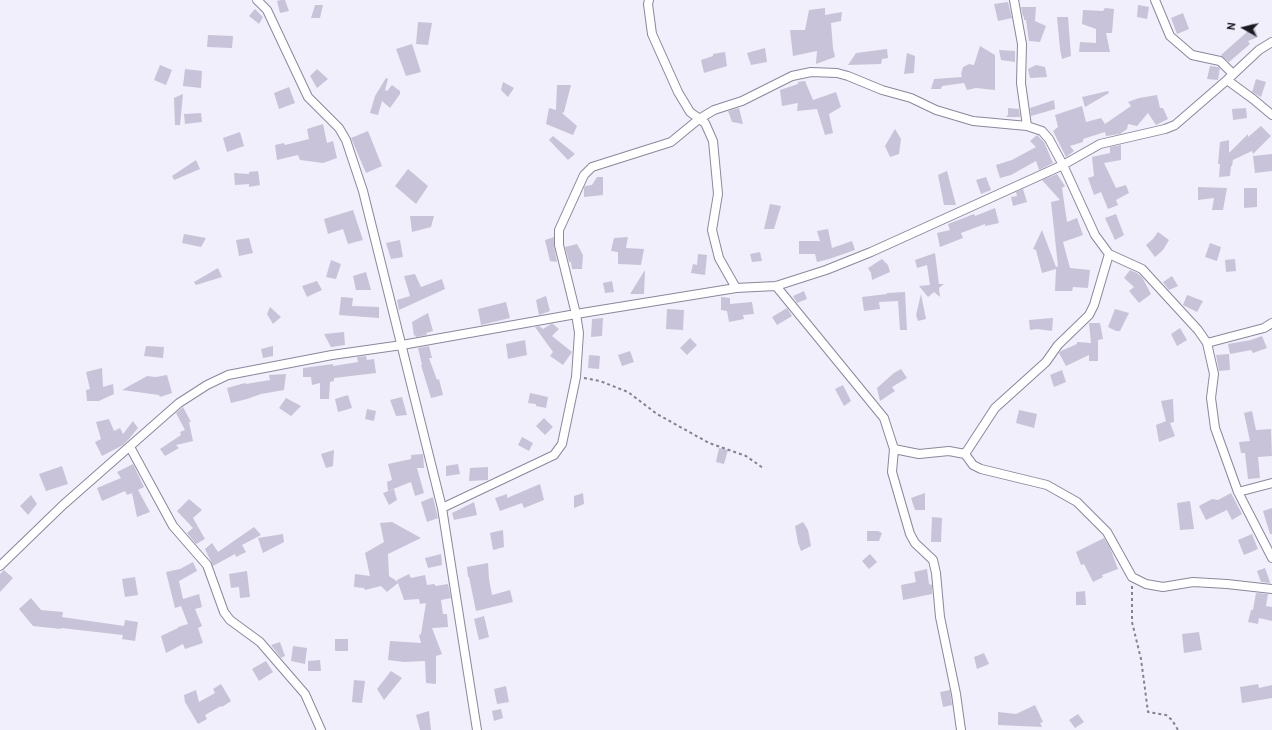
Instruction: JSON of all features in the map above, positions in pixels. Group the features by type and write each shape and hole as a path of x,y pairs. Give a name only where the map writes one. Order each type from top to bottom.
{"street":[{"path":"257,0 267,10 308,98 339,128 346,140 363,191 442,508 477,730"},
{"path":"649,0 648,4 652,34 678,92 690,112 705,123 713,141 718,194 712,230 719,258 736,288"},
{"path":"1014,0 1022,44 1021,83 1027,126"},
{"path":"1156,0 1170,36 1192,55 1220,60 1234,74"},
{"path":"0,566 63,505 179,404 207,385 228,375 332,355 402,345 576,314 736,288 776,286 826,270 871,252 1063,165 1100,144 1165,129 1175,125 1234,74 1259,50 1272,42"},
{"path":"442,508 554,455 562,444 576,377 579,334 576,314 559,245 558,230 584,175 592,167 671,142 699,119 714,110 742,101 792,76 811,72 837,73 882,90 911,98 936,110 973,121 1027,126 1042,131 1049,139 1063,165 1095,235 1109,254 1142,269 1198,330 1207,344 1214,374 1211,398 1215,428 1238,492 1272,558"},
{"path":"1227,80 1272,115"},
{"path":"965,454 995,408 1046,362 1058,345 1089,315 1094,305 1109,254"},
{"path":"776,286 884,418 894,449 892,472 910,534 915,543 933,560 936,573 940,617 956,694 961,730"},
{"path":"1207,344 1264,328 1272,323"},
{"path":"130,447 173,526 207,565 224,612 230,620 260,642 305,694 321,730"},
{"path":"894,449 919,454 949,451 965,454 973,465 981,469 1047,485 1077,502 1107,532 1132,577 1146,584 1163,586 1193,582 1272,589"},
{"path":"1238,492 1272,483"}],"path":[{"path":"576,377 600,380 628,392 657,414 702,440 746,456 763,468"},
{"path":"1132,577 1132,622 1141,659 1148,712 1166,715 1172,720 1178,730"}],"building":[{"path":"285,0 289,11 280,13 277,1"},
{"path":"1008,2 1012,18 998,21 994,4"},
{"path":"315,5 323,5 320,18 311,18"},
{"path":"1138,5 1149,7 1147,19 1137,17"},
{"path":"1021,7 1036,7 1035,21 1046,26 1040,42 1029,41 1026,20 1024,20"},
{"path":"825,8 825,15 842,12 841,21 831,23 835,57 816,64 817,51 793,56 790,30 805,30 809,10"},
{"path":"1105,8 1114,9 1112,33 1106,33 1110,52 1079,52 1080,42 1096,43 1096,29 1082,24 1083,10 1103,11"},
{"path":"255,9 263,17 259,24 249,16"},
{"path":"1183,13 1189,29 1177,34 1171,18"},
{"path":"1057,17 1068,17 1071,56 1062,59 1060,49"},
{"path":"418,22 432,23 428,45 416,44"},
{"path":"1253,23 1258,37 1248,41 1250,44 1229,62 1221,55 1247,32 1245,27"},
{"path":"208,35 233,36 232,48 207,47"},
{"path":"412,44 421,72 406,76 396,49"},
{"path":"980,46 995,55 995,90 976,88 967,90 964,83 942,86 941,89 931,89 934,79 962,77 961,74 963,67 969,64 974,65"},
{"path":"765,48 767,62 751,65 747,53"},
{"path":"887,49 888,58 882,59 881,64 848,65 856,53"},
{"path":"999,50 1015,51 1015,62 1001,60"},
{"path":"725,52 727,66 704,73 701,60 713,56 713,54"},
{"path":"907,53 915,56 914,73 904,74"},
{"path":"160,65 172,70 166,85 154,80"},
{"path":"1036,65 1045,67 1047,77 1030,78 1028,69"},
{"path":"1210,66 1220,68 1218,80 1207,79"},
{"path":"185,69 202,71 201,88 183,86"},
{"path":"317,69 328,79 317,88 310,76"},
{"path":"386,78 388,79 385,90 387,91 392,85 400,91 400,94 390,108 382,101 378,115 370,113 375,96"},
{"path":"1256,79 1266,82 1261,97 1252,92"},
{"path":"805,81 813,100 836,92 841,107 829,114 833,133 825,135 817,109 797,111 798,103 782,106 780,90 798,84 798,82"},
{"path":"503,82 514,88 508,97 501,90"},
{"path":"557,85 571,85 564,112 562,113 577,126 573,135 546,124 549,108 556,110"},
{"path":"289,87 295,103 279,109 274,93"},
{"path":"1108,91 1109,93 1085,107 1082,97"},
{"path":"183,94 180,125 175,125 174,98"},
{"path":"1157,95 1160,108 1163,108 1168,119 1156,125 1148,113 1137,126 1128,124 1127,129 1120,134 1106,136 1105,132 1083,139 1083,142 1070,146 1074,151 1066,157 1053,131 1058,127 1055,115 1082,106 1086,122 1101,118 1105,124 1131,106 1128,102 1139,98"},
{"path":"1054,100 1055,109 1031,116 1030,108"},
{"path":"739,108 743,124 732,122 728,111"},
{"path":"1008,108 1019,109 1020,117 1006,117 1008,115"},
{"path":"1246,108 1247,118 1233,120 1232,109"},
{"path":"201,113 202,122 185,124 184,114"},
{"path":"323,124 327,143 333,141 337,158 323,163 300,160 298,155 277,160 275,145 284,143 285,145 309,139 307,129"},
{"path":"1261,126 1271,136 1253,154 1252,151 1233,160 1230,176 1219,177 1220,164 1218,164 1220,142 1229,140 1229,153 1248,134 1248,137"},
{"path":"895,129 901,139 899,154 890,157 885,146"},
{"path":"368,131 382,166 366,173 351,138"},
{"path":"240,132 244,146 227,152 223,138"},
{"path":"1037,135 1044,142 1053,163 1039,170 1036,161 1011,175 1000,178 996,165 1012,160 1036,147 1030,141"},
{"path":"553,136 575,154 568,160 549,140"},
{"path":"1121,145 1121,160 1104,163 1116,188 1126,185 1129,193 1116,200 1118,205 1108,209 1101,192 1094,195 1088,178 1094,176 1092,157 1110,153 1110,147"},
{"path":"1272,154 1272,171 1255,173 1253,156"},
{"path":"196,160 200,169 174,180 172,176"},
{"path":"408,169 428,186 416,204 395,186"},
{"path":"258,171 260,185 249,187 249,184 235,185 234,173 249,174 249,172"},
{"path":"947,171 956,205 944,205 938,175"},
{"path":"1057,174 1065,186 1062,188 1067,222 1077,218 1083,235 1063,242 1070,268 1090,270 1088,288 1073,287 1072,291 1055,291 1056,269 1042,273 1036,250 1033,249 1042,230 1056,267 1058,266 1051,202 1060,200 1042,180"},
{"path":"597,177 603,177 603,195 584,197 585,186 592,185"},
{"path":"986,177 991,190 981,194 976,180"},
{"path":"1198,187 1227,188 1223,210 1212,210 1214,198 1198,200"},
{"path":"1244,188 1257,188 1257,207 1244,208"},
{"path":"1023,189 1027,202 1013,206 1011,197 1017,196 1016,192"},
{"path":"770,204 781,206 774,229 764,229"},
{"path":"995,208 999,223 985,226 985,224 961,233 963,238 940,247 937,233 950,230 948,224"},
{"path":"353,210 363,240 348,244 343,229 328,234 324,219"},
{"path":"1116,214 1124,235 1115,240 1105,218"},
{"path":"410,216 434,216 431,227 412,232"},
{"path":"828,229 832,248 852,241 855,250 817,262 815,254 799,254 799,241 820,241 817,231"},
{"path":"1158,232 1169,240 1163,250 1155,257 1146,245"},
{"path":"184,234 206,238 201,247 182,243"},
{"path":"554,237 557,262 550,261 545,240"},
{"path":"628,237 626,248 644,249 641,265 618,264 618,252 611,251 614,238"},
{"path":"249,238 253,253 239,256 236,240"},
{"path":"400,240 403,257 391,259 386,243"},
{"path":"1210,243 1221,247 1217,261 1205,257"},
{"path":"577,244 583,255 582,269 572,269 565,247"},
{"path":"760,252 762,261 752,262 750,254"},
{"path":"935,253 939,284 944,284 939,288 940,297 934,292 928,297 919,286 930,285 927,265 917,268 915,260"},
{"path":"698,254 707,255 705,275 691,273 693,264 697,265"},
{"path":"882,259 888,265 890,272 872,280 871,273 868,268"},
{"path":"1235,259 1236,271 1226,272 1225,260"},
{"path":"331,260 341,264 336,279 326,277"},
{"path":"218,268 222,277 196,285 194,282"},
{"path":"645,270 644,294 630,294"},
{"path":"1130,270 1142,277 1151,294 1139,303 1129,291 1134,287 1124,278"},
{"path":"366,272 371,290 356,290 353,276"},
{"path":"415,274 421,287 442,279 445,289 399,310 397,300 410,296 404,276"},
{"path":"1172,276 1178,286 1169,290 1163,282"},
{"path":"317,281 322,290 307,297 302,286"},
{"path":"612,281 614,292 605,293 603,283"},
{"path":"804,291 807,299 797,303 793,296"},
{"path":"905,292 907,330 900,330 898,301 879,302 880,309 864,311 862,297"},
{"path":"921,294 926,319 918,321 916,315"},
{"path":"1187,295 1203,301 1197,312 1183,305"},
{"path":"546,296 550,311 539,315 536,300"},
{"path":"341,297 353,298 352,306 379,307 379,318 339,315"},
{"path":"721,297 730,298 730,304 752,302 754,314 743,315 744,319 729,322 727,311 721,310"},
{"path":"506,302 510,318 481,325 478,309"},
{"path":"270,307 281,317 273,324 267,314"},
{"path":"787,308 792,316 777,325 772,317"},
{"path":"667,309 684,310 683,330 666,329"},
{"path":"1115,309 1129,313 1120,331 1116,331 1108,327"},
{"path":"428,313 433,331 426,333 427,335 414,336 412,322"},
{"path":"603,318 602,336 591,337 592,319"},
{"path":"1053,318 1052,331 1037,329 1030,330 1029,320"},
{"path":"1089,323 1100,323 1103,339 1098,340 1098,361 1089,361 1089,355 1066,366 1059,353 1077,344 1077,342 1091,343"},
{"path":"551,324 559,329 552,336 572,352 563,365 550,356 553,352 535,327 539,326 543,329"},
{"path":"1180,328 1187,340 1177,346 1171,334"},
{"path":"344,332 345,345 331,347 324,334"},
{"path":"1262,336 1267,348 1253,353 1251,350 1230,354 1228,344 1251,340"},
{"path":"690,338 697,345 687,355 680,348"},
{"path":"525,340 527,355 508,359 506,344"},
{"path":"146,346 164,347 163,358 144,356"},
{"path":"273,346 273,356 263,358 261,349"},
{"path":"429,346 432,358 429,358 437,380 439,379 443,395 431,398 421,365 418,348"},
{"path":"630,351 634,362 622,366 618,355"},
{"path":"1229,354 1230,370 1219,371 1216,355"},
{"path":"589,355 600,356 599,369 588,368"},
{"path":"366,356 367,360 374,359 376,373 334,378 334,381 330,382 329,399 320,399 320,383 312,385 311,377 303,377 303,368 333,364 333,366 358,362 357,357"},
{"path":"102,368 103,387 113,384 114,394 99,401 87,401 86,390 90,389 86,372"},
{"path":"901,369 907,378 892,387 895,391 880,401 877,388 894,373"},
{"path":"1062,370 1066,382 1054,387 1050,375"},
{"path":"286,374 284,390 261,394 231,403 227,388 245,383 270,380 269,375"},
{"path":"167,375 172,393 160,397 159,395 122,390 147,376 156,377"},
{"path":"843,385 851,401 844,406 835,389"},
{"path":"530,393 548,397 546,408 528,403"},
{"path":"348,395 352,408 338,412 335,399"},
{"path":"402,397 407,415 396,416 390,400"},
{"path":"286,398 301,406 291,416 279,408"},
{"path":"1173,399 1174,422 1170,423 1175,436 1159,442 1156,425 1166,421 1161,401"},
{"path":"183,407 191,422 189,422 193,441 176,445 179,448 165,456 160,449 181,435 180,432 185,430 176,413"},
{"path":"367,409 376,411 374,421 365,419"},
{"path":"1019,410 1037,414 1034,428 1016,423"},
{"path":"1252,411 1256,430 1271,429 1272,456 1258,457 1260,478 1248,479 1245,453 1241,453 1239,442 1250,441 1244,413"},
{"path":"544,418 553,427 545,435 536,426"},
{"path":"109,419 114,431 120,428 123,434 133,421 138,428 123,445 102,456 95,442 101,439 96,422"},
{"path":"522,437 533,443 529,451 518,445"},
{"path":"719,448 728,450 724,464 716,462"},
{"path":"334,450 333,466 326,468 321,454"},
{"path":"423,454 424,468 417,468 424,493 415,496 411,482 388,491 387,482 392,480 388,464 411,459 411,455"},
{"path":"133,464 144,487 138,490 150,512 137,517 132,493 127,495 125,491 102,501 97,488 121,478 117,472"},
{"path":"458,464 460,474 446,476 446,466"},
{"path":"62,466 68,484 46,491 39,474"},
{"path":"488,467 488,480 469,481 470,468"},
{"path":"540,484 544,500 524,508 522,503 500,511 495,498 507,494 507,498"},
{"path":"394,489 397,500 389,505 383,493"},
{"path":"583,493 584,504 574,508 574,496"},
{"path":"925,493 925,510 915,510 911,498"},
{"path":"1231,493 1242,514 1232,520 1227,510 1206,520 1199,506 1212,499 1218,500"},
{"path":"31,495 37,504 28,515 20,506"},
{"path":"433,497 438,518 427,522 421,502"},
{"path":"189,499 202,510 193,518 205,539 196,544 187,533 193,528 177,511"},
{"path":"1190,501 1194,529 1180,530 1177,503"},
{"path":"474,502 477,515 454,520 452,513"},
{"path":"1272,508 1272,534 1270,534 1263,511"},
{"path":"932,517 942,518 941,542 931,542"},
{"path":"392,522 421,538 388,554 389,576 398,582 397,580 409,574 411,578 425,575 427,585 434,584 436,586 448,584 451,598 441,600 443,614 447,614 448,627 432,628 442,654 436,656 436,684 426,683 425,661 404,662 388,660 390,641 421,643 419,635 421,634 426,603 420,604 419,599 404,600 398,583 387,592 381,586 365,590 364,588 354,587 355,574 370,576 365,553 384,542 380,523"},
{"path":"803,522 808,530 811,546 801,551 795,526"},
{"path":"254,527 261,535 242,545 246,552 236,557 235,554 213,566 205,549 212,543 218,552"},
{"path":"503,530 504,547 493,550 490,533"},
{"path":"867,531 878,531 882,533 879,541 867,541"},
{"path":"283,534 284,542 263,553 258,538"},
{"path":"1252,534 1258,549 1244,555 1238,540"},
{"path":"1104,538 1110,548 1118,569 1102,575 1103,577 1093,582 1084,564 1081,565 1076,552"},
{"path":"441,554 442,565 428,568 425,558"},
{"path":"870,554 877,562 869,569 862,561"},
{"path":"193,562 197,571 179,581 183,599 199,594 202,607 195,609 202,626 198,628 203,643 185,649 183,644 166,653 161,636 178,627 188,624 181,606 175,608 166,572 180,569"},
{"path":"488,563 492,595 510,590 513,602 476,611 467,567"},
{"path":"1265,568 1270,583 1261,582 1257,571"},
{"path":"927,569 929,584 932,585 932,594 903,600 901,585 916,582 914,572"},
{"path":"4,570 13,578 0,592 0,574"},
{"path":"247,571 250,597 240,598 239,587 231,588 229,574"},
{"path":"135,577 138,595 125,597 122,579"},
{"path":"1085,591 1086,605 1076,605 1076,592"},
{"path":"1256,593 1268,594 1266,606 1272,607 1272,621 1259,618 1258,624 1248,622 1251,610 1253,610"},
{"path":"31,598 41,610 63,612 62,617 124,626 125,620 138,622 135,641 122,639 123,635 33,626 19,609"},
{"path":"484,616 489,637 479,640 474,619"},
{"path":"1199,632 1202,650 1184,653 1182,634"},
{"path":"335,639 348,639 348,651 335,651"},
{"path":"280,642 285,656 281,658 271,645"},
{"path":"293,646 307,648 305,664 291,661"},
{"path":"984,653 989,664 977,669 974,657"},
{"path":"320,660 321,671 308,671 308,661"},
{"path":"266,661 273,672 259,681 252,669"},
{"path":"391,671 402,678 384,700 377,689"},
{"path":"354,680 365,681 362,703 352,702"},
{"path":"221,684 231,701 205,715 207,719 198,724 185,702 184,695 196,690 199,702 215,693 213,689"},
{"path":"1258,684 1259,688 1272,685 1272,698 1242,703 1240,687"},
{"path":"506,686 509,702 497,704 494,689"},
{"path":"950,690 952,705 943,707 940,692"},
{"path":"1035,705 1043,722 1040,723 1042,727 998,725 998,712 1016,714"},
{"path":"501,709 503,718 494,721 492,711"},
{"path":"429,711 431,730 420,730 416,715"},
{"path":"1078,714 1084,722 1075,728 1069,720"}]}
